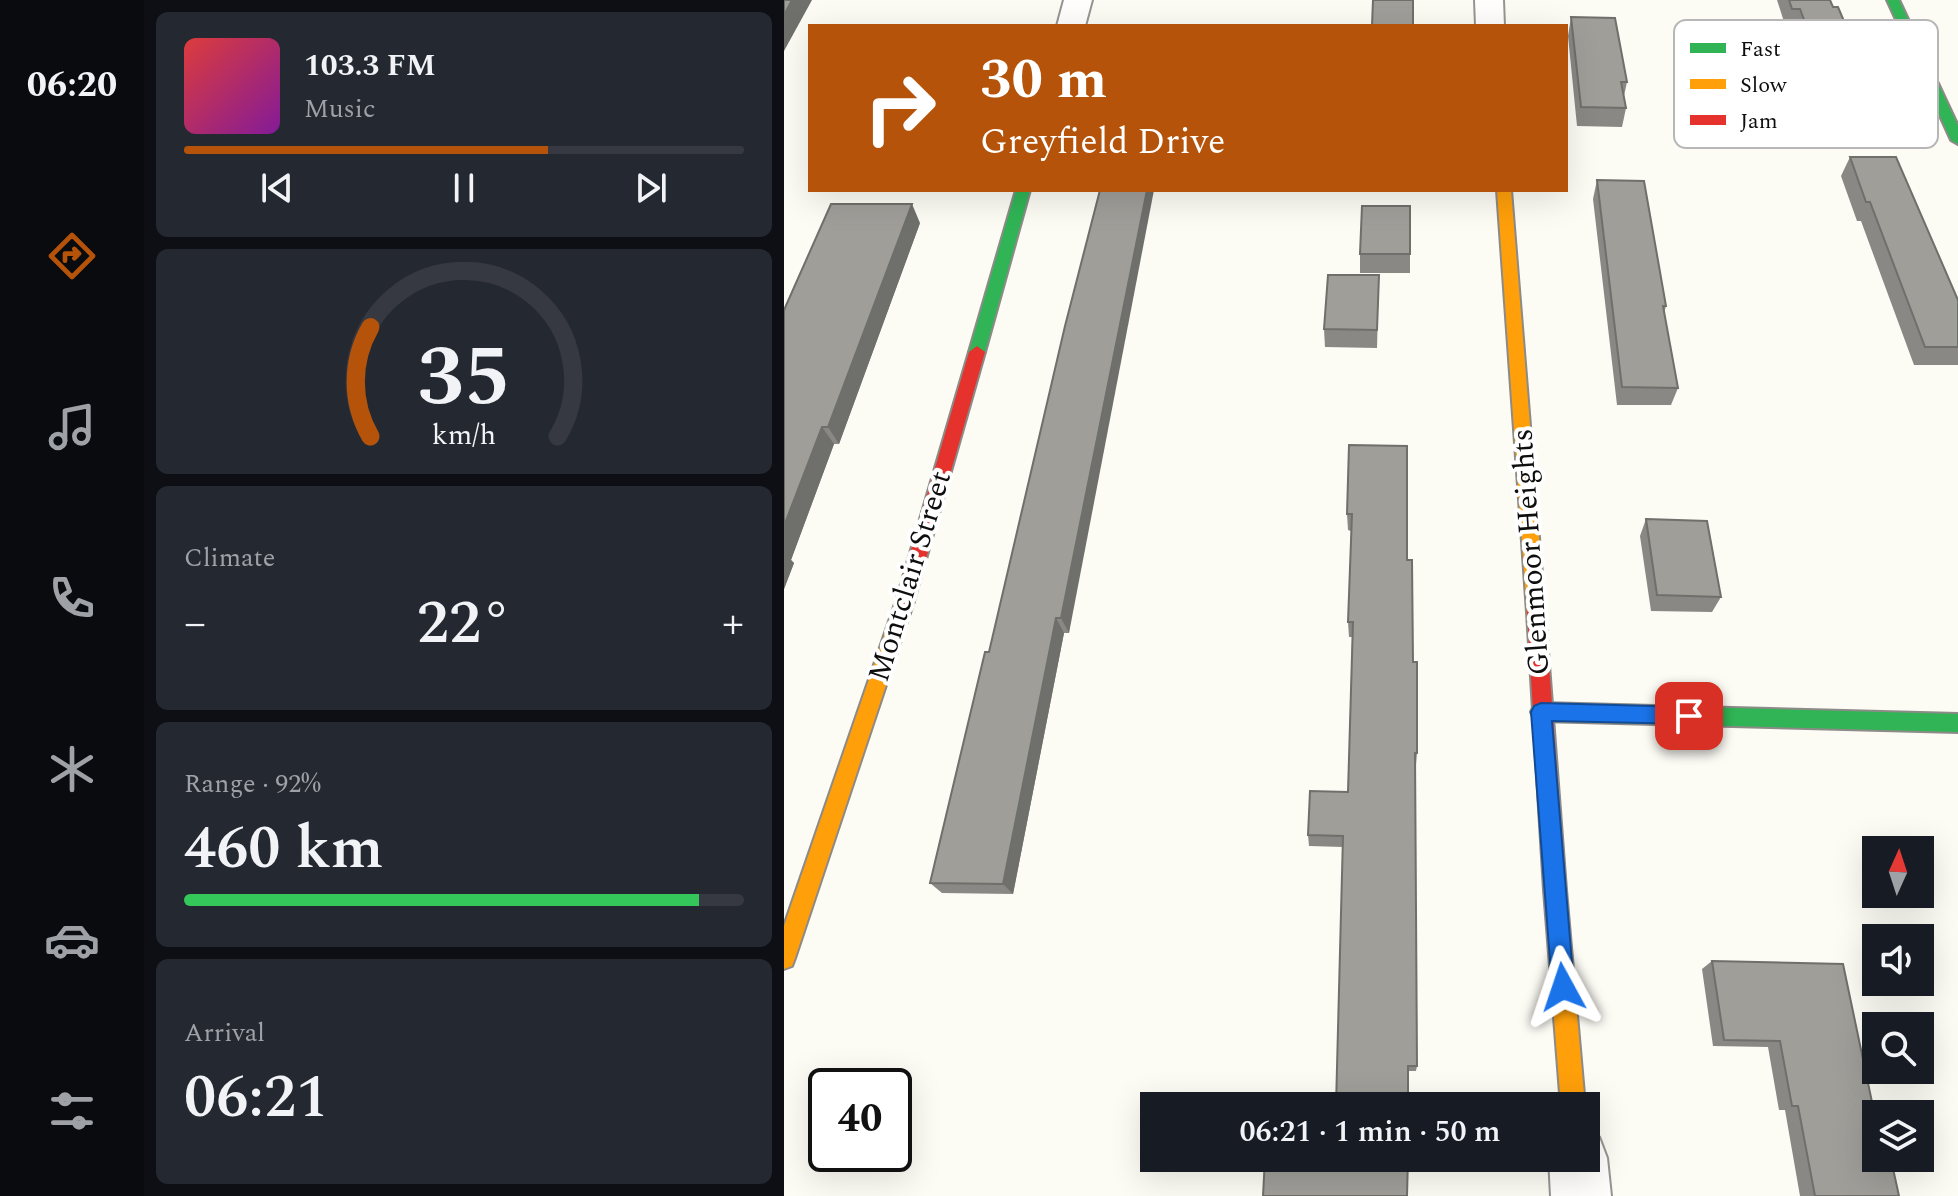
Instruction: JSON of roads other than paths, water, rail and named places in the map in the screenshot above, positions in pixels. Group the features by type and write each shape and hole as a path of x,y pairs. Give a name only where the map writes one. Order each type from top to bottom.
{"street":[{"path":"1072,24 1078,0"},
{"path":"1489,0 1490,24"},
{"path":"1893,0 1902,20"},
{"path":"1938,97 1958,140"},
{"name":"Montclair Street","path":"784,958 908,593 1022,192"},
{"name":"Glenmoor Heights","path":"1504,192 1572,1092"},
{"path":"1541,712 1958,723"},
{"path":"1579,1172 1581,1196"}]}
